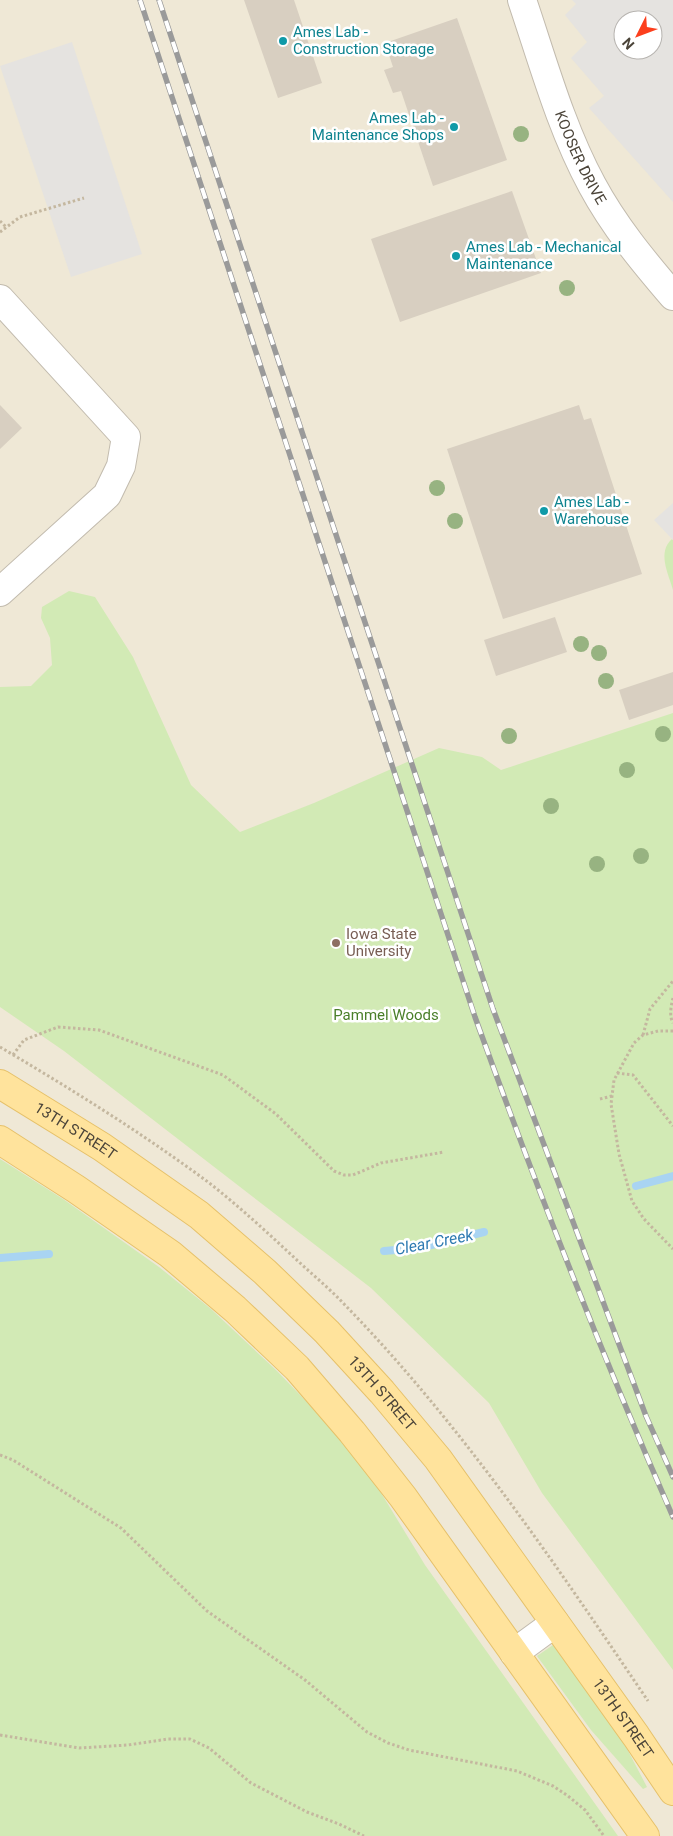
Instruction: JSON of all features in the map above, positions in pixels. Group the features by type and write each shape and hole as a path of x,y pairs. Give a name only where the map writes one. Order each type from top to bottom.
{"main road":[{"name":"13TH STREET","path":"0,1084 102,1147 191,1210 265,1272 327,1332 382,1392 438,1459 636,1736 673,1792"},
{"path":"0,1140 76,1188 170,1254 235,1308 297,1368 352,1432 403,1497 645,1836"}],"street":[{"name":"KOOSER DRIVE","path":"522,0 574,149 592,186 616,226 673,296"},
{"path":"0,299 126,436 121,466 107,495 0,592"},
{"path":"514,1653 555,1623"}],"path":[{"path":"0,232 20,217 84,198"},
{"path":"0,221 6,227"},
{"path":"643,1035 650,1009 673,981"},
{"path":"673,998 670,1007 673,1024"},
{"path":"14,1055 24,1040 58,1027 99,1030 223,1075 276,1114 334,1171 344,1175 353,1175 381,1163 444,1152"},
{"path":"673,1031 658,1031 643,1035 634,1043 617,1073 611,1104 619,1154 632,1201 644,1219 673,1249"},
{"path":"617,1073 633,1076 673,1126"},
{"path":"600,1098 612,1096"},
{"path":"0,1455 12,1460 121,1528 207,1611 305,1680 367,1732 388,1743 409,1750 517,1771 552,1786 585,1810 604,1836"},
{"path":"0,1736 80,1748 128,1745 168,1739 190,1739 209,1748 251,1783 307,1812 364,1836"}],"shaded area":[{"name":"Iowa State University","path":"0,0 673,0 673,1836 0,1836"},
{"path":"572,0 673,0 673,202 589,108 604,96 571,58 587,42 565,15 576,4"},
{"path":"72,42 142,254 71,277 0,66"},
{"path":"673,503 673,540 654,520"}],"green space":[{"path":"672,539 673,590 664,556 665,550"},
{"name":"Pammel Woods","path":"69,591 95,597 133,657 191,785 240,832 314,803 439,748 482,757 501,770 673,713 673,1670 542,1493 489,1403 371,1288 64,1051 0,1007 0,687 31,686 52,665 50,638 41,618 42,607"},
{"path":"0,1159 63,1199 159,1267 211,1309 277,1371 329,1425 375,1483 425,1565 618,1836 0,1836"},
{"path":"553,1645 625,1745 647,1787 643,1789 591,1730 537,1656"}],"building":[{"name":"Ames Lab - Construction Storage","path":"244,0 294,0 322,83 278,98"},
{"name":"Ames Lab - Maintenance Shops","path":"457,18 507,160 433,186 401,91 393,93 384,70 393,67 385,43"},
{"name":"Ames Lab - Mechanical Maintenance","path":"512,191 541,273 400,322 371,239"},
{"path":"0,405 22,428 0,449"},
{"name":"Ames Lab - Warehouse","path":"579,405 584,420 591,418 642,574 503,619 447,449"},
{"path":"555,617 567,652 496,676 484,640"},
{"path":"673,672 673,705 629,720 619,690"}],"waterway":[{"name":"Clear Creek","path":"636,1186 673,1176"},
{"name":"Clear Creek","path":"384,1251 419,1248 484,1232"},
{"name":"Clear Creek","path":"0,1258 49,1254"}],"railway":[{"path":"140,0 475,1017 570,1269 673,1517"},
{"path":"159,0 493,1009 646,1416 673,1477"}],"place":[{"name":"Ames Lab - Construction Storage","path":"283,41"},
{"name":"Ames Lab - Maintenance Shops","path":"454,127"},
{"name":"Ames Lab - Mechanical Maintenance","path":"456,256"},
{"name":"Ames Lab - Warehouse","path":"544,511"},
{"name":"Iowa State University","path":"336,943"}]}
